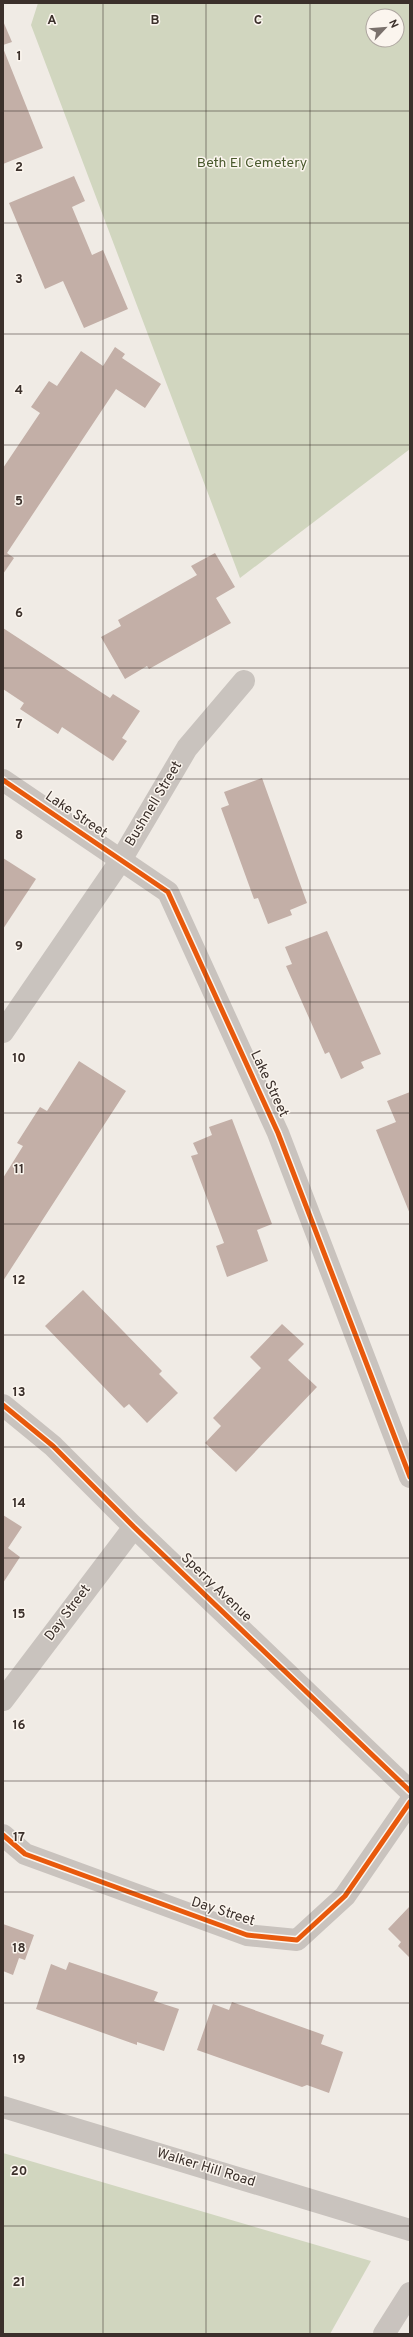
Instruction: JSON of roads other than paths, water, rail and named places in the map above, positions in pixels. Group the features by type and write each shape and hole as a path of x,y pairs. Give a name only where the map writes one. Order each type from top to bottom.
{"street":[{"name":"Bushnell Street","path":"3,1032 121,860 187,748 244,681"},
{"name":"Lake Street","path":"3,780 168,892 278,1133 410,1477"},
{"name":"Sperry Avenue","path":"3,1405 53,1446 134,1527 410,1792"},
{"name":"Day Street","path":"3,1700 134,1527"},
{"name":"Day Street","path":"3,1835 26,1854 247,1934 297,1940 344,1896 410,1802"},
{"name":"Walker Hill Road","path":"3,2107 410,2230"},
{"path":"384,2334 410,2293"}],"park label":[{"name":"Beth El Cemetery","path":"252,163"}]}
